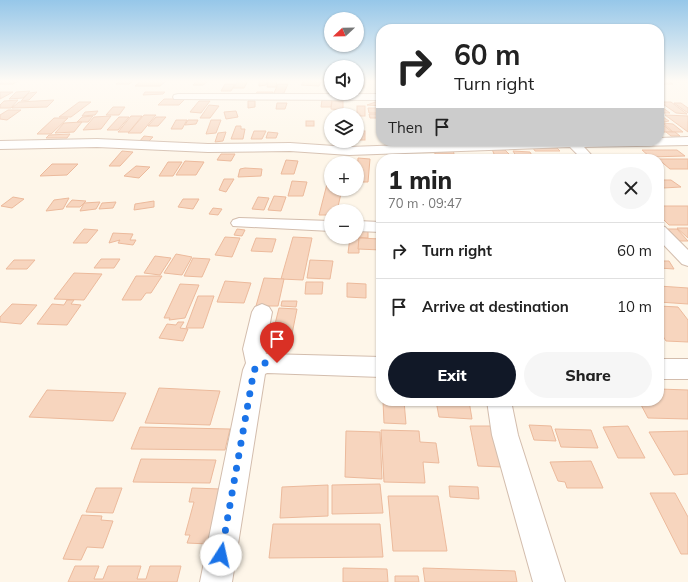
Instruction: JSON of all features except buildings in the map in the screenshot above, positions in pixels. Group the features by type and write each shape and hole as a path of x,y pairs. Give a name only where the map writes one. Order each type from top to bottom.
{"street":[{"path":"664,142 688,142"},
{"path":"0,145 97,143 214,148 290,147 350,151 416,146"},
{"path":"477,146 480,154"},
{"path":"576,146 584,154"},
{"path":"206,158 214,148"},
{"path":"239,223 324,226"},
{"path":"364,226 376,227"},
{"path":"664,235 688,260"},
{"path":"258,365 254,349 262,312"},
{"path":"216,582 254,370 262,363 376,367"},
{"path":"664,369 688,369"},
{"path":"500,406 505,435 549,582"}],"route":[{"path":"221,555 254,370 262,363 277,363"}]}
